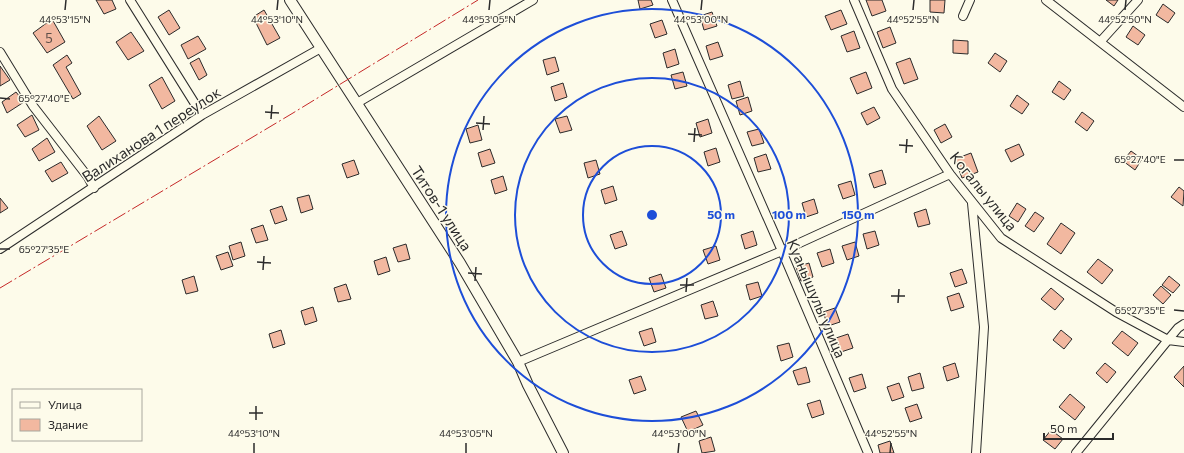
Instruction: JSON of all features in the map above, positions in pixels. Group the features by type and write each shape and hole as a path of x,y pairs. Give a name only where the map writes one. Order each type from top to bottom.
{"street":[{"path":"130,0 202,115"},
{"name":"Титов-1 улица","path":"290,0 460,263 518,362 563,453"},
{"path":"357,103 533,0"},
{"name":"Куанышулы улица","path":"672,0 782,251 868,453"},
{"name":"Когалы улица","path":"854,0 892,89 950,174 1001,238 1116,312 1168,340 1184,342"},
{"path":"963,16 970,0"},
{"path":"1046,0 1184,107"},
{"path":"1100,42 1138,0"},
{"name":"Валиханова 1 переулок","path":"0,249 202,115 321,48"},
{"path":"0,52 33,106 88,177 94,188"},
{"path":"518,362 782,251 950,174"},
{"path":"972,203 984,327 976,453"},
{"path":"1076,453 1178,328 1184,324"}],"building":[{"path":"96,0 112,0 116,9 104,14"},
{"path":"638,0 651,0 653,5 640,9"},
{"path":"866,0 882,0 886,11 872,16"},
{"path":"930,0 945,0 944,13 930,12"},
{"path":"1106,0 1118,0 1114,6"},
{"path":"1163,4 1175,13 1168,23 1156,15"},
{"path":"169,10 180,28 169,35 158,17"},
{"path":"264,10 280,38 267,45 253,17"},
{"path":"841,10 847,24 831,30 825,16"},
{"path":"712,12 717,26 704,30 700,16"},
{"path":"52,19 65,42 47,53 33,33"},
{"path":"662,20 667,34 655,38 650,24"},
{"path":"1133,26 1145,35 1138,45 1126,37"},
{"path":"890,27 896,43 883,48 877,32"},
{"path":"854,31 860,48 847,52 841,36"},
{"path":"131,32 144,51 128,60 116,42"},
{"path":"198,36 206,49 188,59 181,45"},
{"path":"953,40 968,41 968,54 953,53"},
{"path":"718,42 723,56 710,60 706,46"},
{"path":"675,49 679,64 667,68 663,53"},
{"path":"995,53 1007,61 1000,72 988,63"},
{"path":"67,55 72,63 66,67 81,94 73,99 53,65"},
{"path":"555,57 559,71 547,75 543,60"},
{"path":"199,58 207,75 199,80 190,63"},
{"path":"910,58 918,79 904,84 896,63"},
{"path":"0,66 10,80 0,86"},
{"path":"683,72 687,86 675,89 671,75"},
{"path":"866,72 872,88 857,94 850,78"},
{"path":"162,77 175,101 162,109 149,85"},
{"path":"740,81 744,96 732,99 728,85"},
{"path":"1059,81 1071,90 1064,100 1052,92"},
{"path":"563,83 567,97 555,101 551,87"},
{"path":"16,92 24,102 7,113 2,102"},
{"path":"1017,95 1029,104 1022,114 1010,106"},
{"path":"748,97 752,111 740,115 736,101"},
{"path":"874,107 880,118 867,125 861,113"},
{"path":"1082,112 1094,121 1087,131 1075,122"},
{"path":"32,115 39,130 25,137 17,125"},
{"path":"99,116 116,141 102,150 87,126"},
{"path":"567,116 572,130 560,133 555,119"},
{"path":"708,119 712,133 700,137 696,123"},
{"path":"945,124 952,137 941,143 934,130"},
{"path":"478,125 482,140 470,143 466,129"},
{"path":"759,129 764,143 752,146 747,132"},
{"path":"47,138 55,152 39,161 32,149"},
{"path":"1019,144 1024,155 1011,162 1005,150"},
{"path":"716,148 720,162 708,166 704,152"},
{"path":"490,149 495,163 482,167 478,153"},
{"path":"1131,151 1142,159 1135,170 1123,161"},
{"path":"971,153 978,172 962,178 955,159"},
{"path":"766,154 771,169 758,172 754,158"},
{"path":"354,160 359,174 347,178 342,164"},
{"path":"596,160 600,174 588,178 584,163"},
{"path":"61,162 68,173 52,182 45,171"},
{"path":"882,170 886,184 874,188 869,174"},
{"path":"503,176 507,190 495,194 491,180"},
{"path":"851,181 855,195 843,199 838,185"},
{"path":"613,186 617,200 605,204 601,190"},
{"path":"1179,187 1184,191 1183,206 1171,197"},
{"path":"309,195 313,209 301,213 297,198"},
{"path":"0,198 8,208 0,213"},
{"path":"814,199 818,213 806,217 802,203"},
{"path":"1017,203 1026,209 1018,222 1009,216"},
{"path":"282,206 287,220 275,224 270,210"},
{"path":"926,209 930,224 918,227 914,213"},
{"path":"1035,212 1044,218 1034,232 1025,226"},
{"path":"1061,223 1075,233 1061,254 1047,244"},
{"path":"263,225 268,240 256,243 251,229"},
{"path":"622,231 627,245 615,249 610,235"},
{"path":"753,231 757,245 745,249 741,235"},
{"path":"875,231 879,245 867,249 863,234"},
{"path":"241,242 245,256 233,260 229,246"},
{"path":"855,242 859,256 847,260 842,246"},
{"path":"406,244 410,259 398,262 393,248"},
{"path":"716,246 720,260 708,264 703,250"},
{"path":"830,249 834,263 822,267 817,253"},
{"path":"228,252 233,266 221,270 216,256"},
{"path":"386,257 390,271 378,275 374,261"},
{"path":"1098,259 1113,270 1102,284 1087,272"},
{"path":"809,263 813,277 801,281 796,267"},
{"path":"962,269 967,283 955,287 950,273"},
{"path":"661,274 666,288 654,292 649,278"},
{"path":"194,276 198,291 186,294 182,280"},
{"path":"1169,276 1180,285 1173,293 1162,285"},
{"path":"758,282 762,296 750,300 746,285"},
{"path":"346,284 351,299 338,302 334,288"},
{"path":"1161,286 1171,295 1163,304 1153,295"},
{"path":"1051,288 1064,299 1055,310 1041,299"},
{"path":"959,293 964,307 951,311 947,297"},
{"path":"713,301 718,316 705,319 701,305"},
{"path":"313,307 317,321 305,325 301,311"},
{"path":"835,308 840,322 828,326 823,312"},
{"path":"652,328 656,342 644,346 639,332"},
{"path":"281,330 285,344 273,348 269,334"},
{"path":"1061,330 1072,339 1064,349 1053,340"},
{"path":"1122,331 1138,343 1128,356 1112,343"},
{"path":"848,334 853,348 841,352 836,338"},
{"path":"789,343 793,357 781,361 777,346"},
{"path":"955,363 959,377 947,381 943,367"},
{"path":"1105,363 1116,372 1107,383 1096,373"},
{"path":"1184,366 1184,387 1174,377"},
{"path":"806,367 810,382 798,385 793,371"},
{"path":"920,373 924,388 912,391 908,377"},
{"path":"862,374 866,388 854,392 849,378"},
{"path":"641,376 646,390 634,394 629,380"},
{"path":"899,383 904,397 892,401 887,387"},
{"path":"1070,394 1085,407 1075,420 1059,407"},
{"path":"820,400 824,414 812,418 807,404"},
{"path":"917,404 922,418 910,422 905,408"},
{"path":"696,411 703,425 688,432 681,417"},
{"path":"1051,430 1063,439 1055,449 1043,440"},
{"path":"711,437 715,451 702,453 699,441"},
{"path":"890,441 894,453 880,453 878,445"}],"power":[{"path":"0,288 293,113 478,0"}]}
